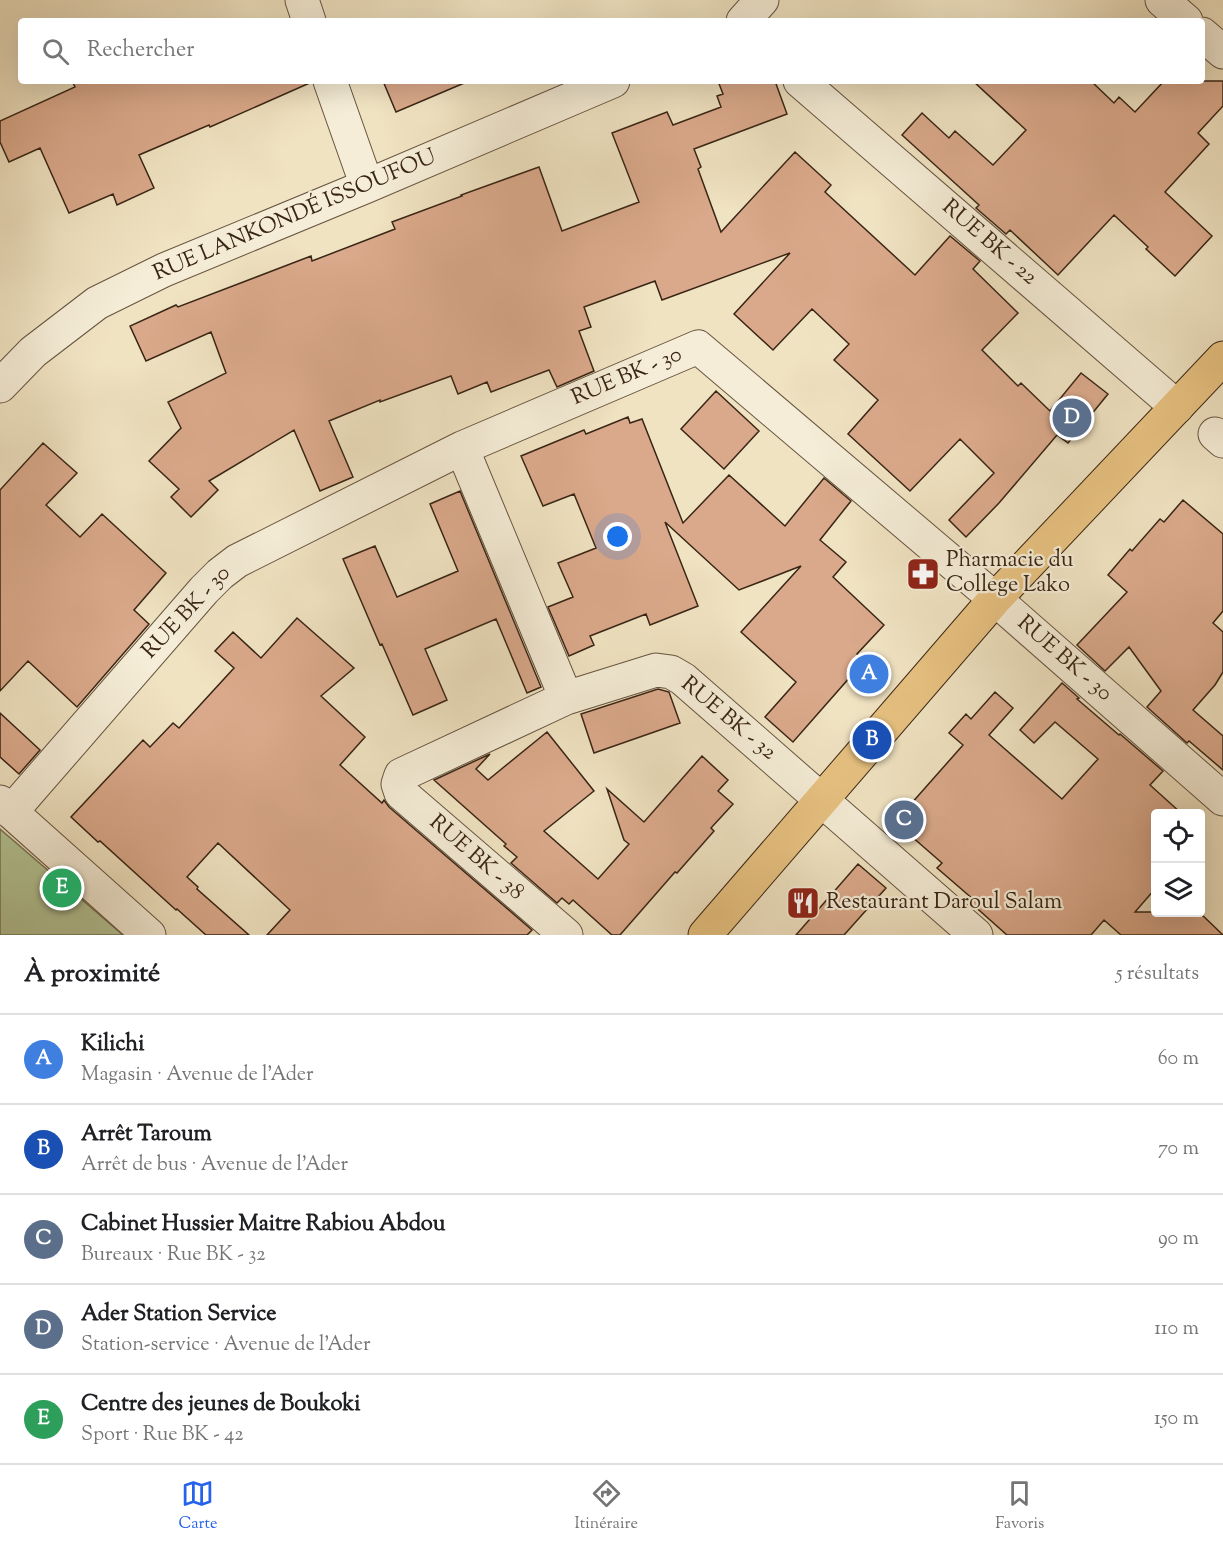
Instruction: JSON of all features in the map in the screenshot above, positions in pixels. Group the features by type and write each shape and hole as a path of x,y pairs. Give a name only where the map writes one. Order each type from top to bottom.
{"main road":[{"path":"705,935 995,599 1223,358"}],"street":[{"path":"302,0 308,18"},
{"path":"746,18 762,0"},
{"path":"1162,0 1183,18"},
{"path":"1205,37 1223,52"},
{"path":"331,84 367,186"},
{"name":"RUE LANKONDÉ ISSOUFOU","path":"0,386 33,352 97,303 164,270 606,84"},
{"name":"RUE BK - 22","path":"803,84 1177,407"},
{"name":"RUE BK - 30","path":"6,807 219,574 237,561 462,448 698,347 995,599 1223,799"},
{"path":"462,448 566,698"},
{"name":"RUE BK - 32","path":"401,774 566,698 656,670 671,672 683,679 822,798 976,935"},
{"name":"RUE BK - 38","path":"401,774 398,784 401,793 566,935"},
{"path":"6,807 149,935"}],"green space":[{"path":"0,829 123,935 0,935"}],"building":[{"path":"1205,81 1223,81 1223,106 1198,133 1209,144 1165,192 1212,236 1175,276 1114,215 1058,275 1010,230 1006,234 976,208 979,205 902,135 922,113 949,138 955,131 993,165 1026,130 976,84 1094,84 1114,103 1119,97 1135,112 1161,84 1205,84"},
{"path":"74,84 307,84 139,155 154,188 117,205 113,194 69,213 40,148 9,162 0,142 0,121 75,87"},
{"path":"384,84 462,84 396,112"},
{"path":"719,84 776,84 787,114 694,149 701,167 698,169 721,232 795,152 831,185 825,192 915,275 950,236 980,261 973,269 1018,313 982,350 1018,386 1021,383 1050,411 1081,373 1108,394 1068,443 1057,435 999,503 966,537 949,520 994,473 960,439 910,491 848,434 878,400 834,360 849,344 812,309 773,350 734,314 790,253 662,300 655,281 584,307 591,327 579,331 594,371 557,387 549,370 491,392 487,382 458,394 451,376 380,402 380,400 329,421 353,477 320,491 294,430 209,481 218,490 191,517 171,497 179,489 149,461 181,428 168,402 226,373 211,332 146,361 130,326 176,305 178,307 311,256 312,261 395,229 392,222 539,167 562,231 639,202 612,133 667,112 673,125 721,107 717,96 723,94"},
{"path":"716,391 759,431 724,469 681,429"},
{"path":"628,417 630,423 642,419 683,523 729,475 785,526 824,478 851,501 820,540 846,562 833,577 884,625 857,654 865,660 793,742 765,717 796,682 741,632 801,566 739,590 665,522 698,606 650,625 646,614 590,636 594,645 569,656 548,607 573,597 558,563 596,548 574,494 543,506 521,456 584,430 586,434"},
{"path":"43,443 77,473 46,505 80,537 102,514 166,573 134,610 149,624 77,707 28,661 0,691 0,490"},
{"path":"460,491 541,687 527,693 496,619 425,649 447,700 413,715 343,559 375,546 397,597 458,571 430,504"},
{"path":"1183,500 1223,534 1223,611 1213,623 1223,632 1223,672 1193,710 1223,736 1223,770 1189,741 1187,743 1147,707 1161,691 1129,647 1105,671 1077,645 1127,592 1108,575 1160,519 1164,522"},
{"path":"297,618 354,668 321,696 365,737 340,765 382,803 384,800 389,807 532,930 527,935 267,935 290,910 218,843 187,877 198,887 197,889 249,935 206,935 71,817 143,740 150,747 173,723 179,728 234,668 215,651 233,632 261,658"},
{"path":"1062,683 1079,698 1077,699 1163,771 1150,785 1177,809 1151,809 1151,894 1135,912 1151,912 1151,917 1204,917 1223,935 1121,935 1104,920 1091,935 1007,935 971,903 974,900 937,868 942,863 895,822 963,745 949,733 966,714 971,719 995,692 1013,708 989,735 1062,799 1098,759 1055,722 1034,743 1020,730"},
{"path":"658,689 669,692 680,723 594,753 581,714"},
{"path":"0,713 40,750 19,774 0,757"},
{"path":"547,732 594,791 544,831 598,879 629,844 624,840 607,789 644,822 702,756 728,780 718,791 733,804 711,828 714,831 620,935 612,935 573,900 569,904 562,898 557,903 511,863 517,857 504,846 506,844 434,780 490,754 476,769 488,780"},
{"path":"858,864 886,888 844,935 796,935"}],"place":[{"name":"Ader Station Service","path":"1072,418"},
{"name":"Pharmacie du College Lako","path":"923,574"},
{"name":"Kilichi","path":"869,674"},
{"name":"Arrêt Taroum","path":"872,740"},
{"name":"Cabinet Hussier Maitre Rabiou Abdou","path":"904,820"},
{"name":"Centre des jeunes de Boukoki","path":"62,888"},
{"name":"Restaurant Daroul Salam","path":"803,903"}]}
